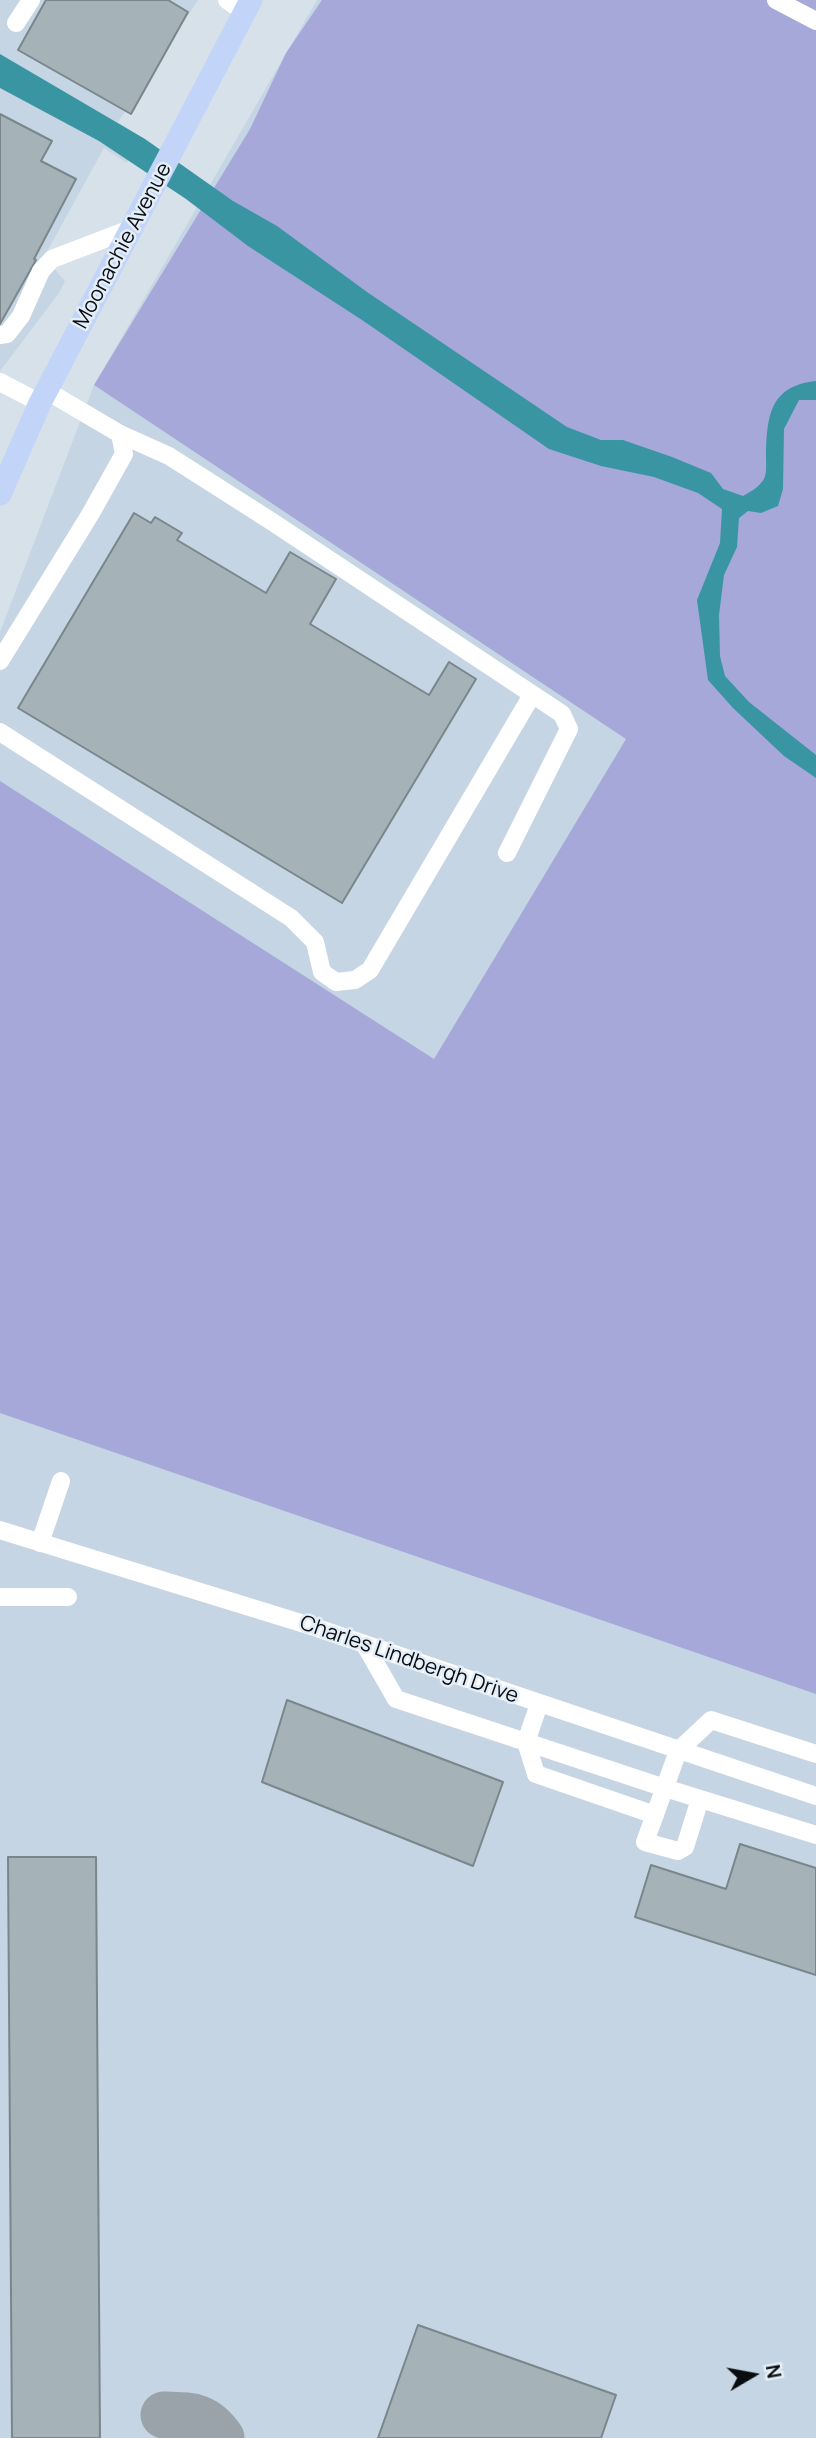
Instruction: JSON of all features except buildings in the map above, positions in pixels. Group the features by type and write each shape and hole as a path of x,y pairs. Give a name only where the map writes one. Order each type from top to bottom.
{"main road":[{"name":"Moonachie Avenue","path":"0,494 43,397 173,153 241,4"}],"street":[{"path":"16,23 31,0"},
{"path":"787,3 816,21"},
{"path":"0,335 8,334 21,316 41,271 52,259 133,229"},
{"path":"0,382 43,397 180,463 562,714 569,729 507,853"},
{"path":"0,661 124,454 120,434"},
{"path":"0,732 290,918 315,942 322,972 336,982 355,980 370,970 532,695"},
{"path":"40,1544 61,1481"},
{"name":"Charles Lindbergh Drive","path":"0,1530 365,1644 816,1796"},
{"path":"0,1597 68,1597"},
{"path":"365,1644 396,1699 816,1835"},
{"path":"539,1704 526,1742 536,1774 655,1815"},
{"path":"700,1799 685,1847 678,1852 645,1842 678,1751 711,1720 816,1754"}],"shaded area":[{"path":"0,0 198,0 118,122 140,137 127,163 104,148 44,257 65,281 59,293 0,371"},
{"path":"317,0 816,0 816,2438 0,2438 0,632 94,385"},
{"path":"322,0 816,0 816,1694 0,1413 0,781 434,1059 626,739 94,385 250,129 286,53"},
{"path":"0,54 145,139 233,201 277,226 367,292 567,427 601,440 623,440 672,457 711,473 723,489 743,496 758,487 765,477 768,429 774,406 788,389 816,381 816,400 799,400 784,429 783,489 778,506 761,513 748,511 739,518 737,547 724,575 719,615 720,656 725,676 749,702 816,755 816,778 784,756 733,708 708,680 697,600 720,543 722,509 698,493 654,477 601,466 549,449 362,320 248,246 186,199 99,141 0,88"}],"taxiway":[{"path":"164,2415 189,2416 203,2420 221,2438"}]}
